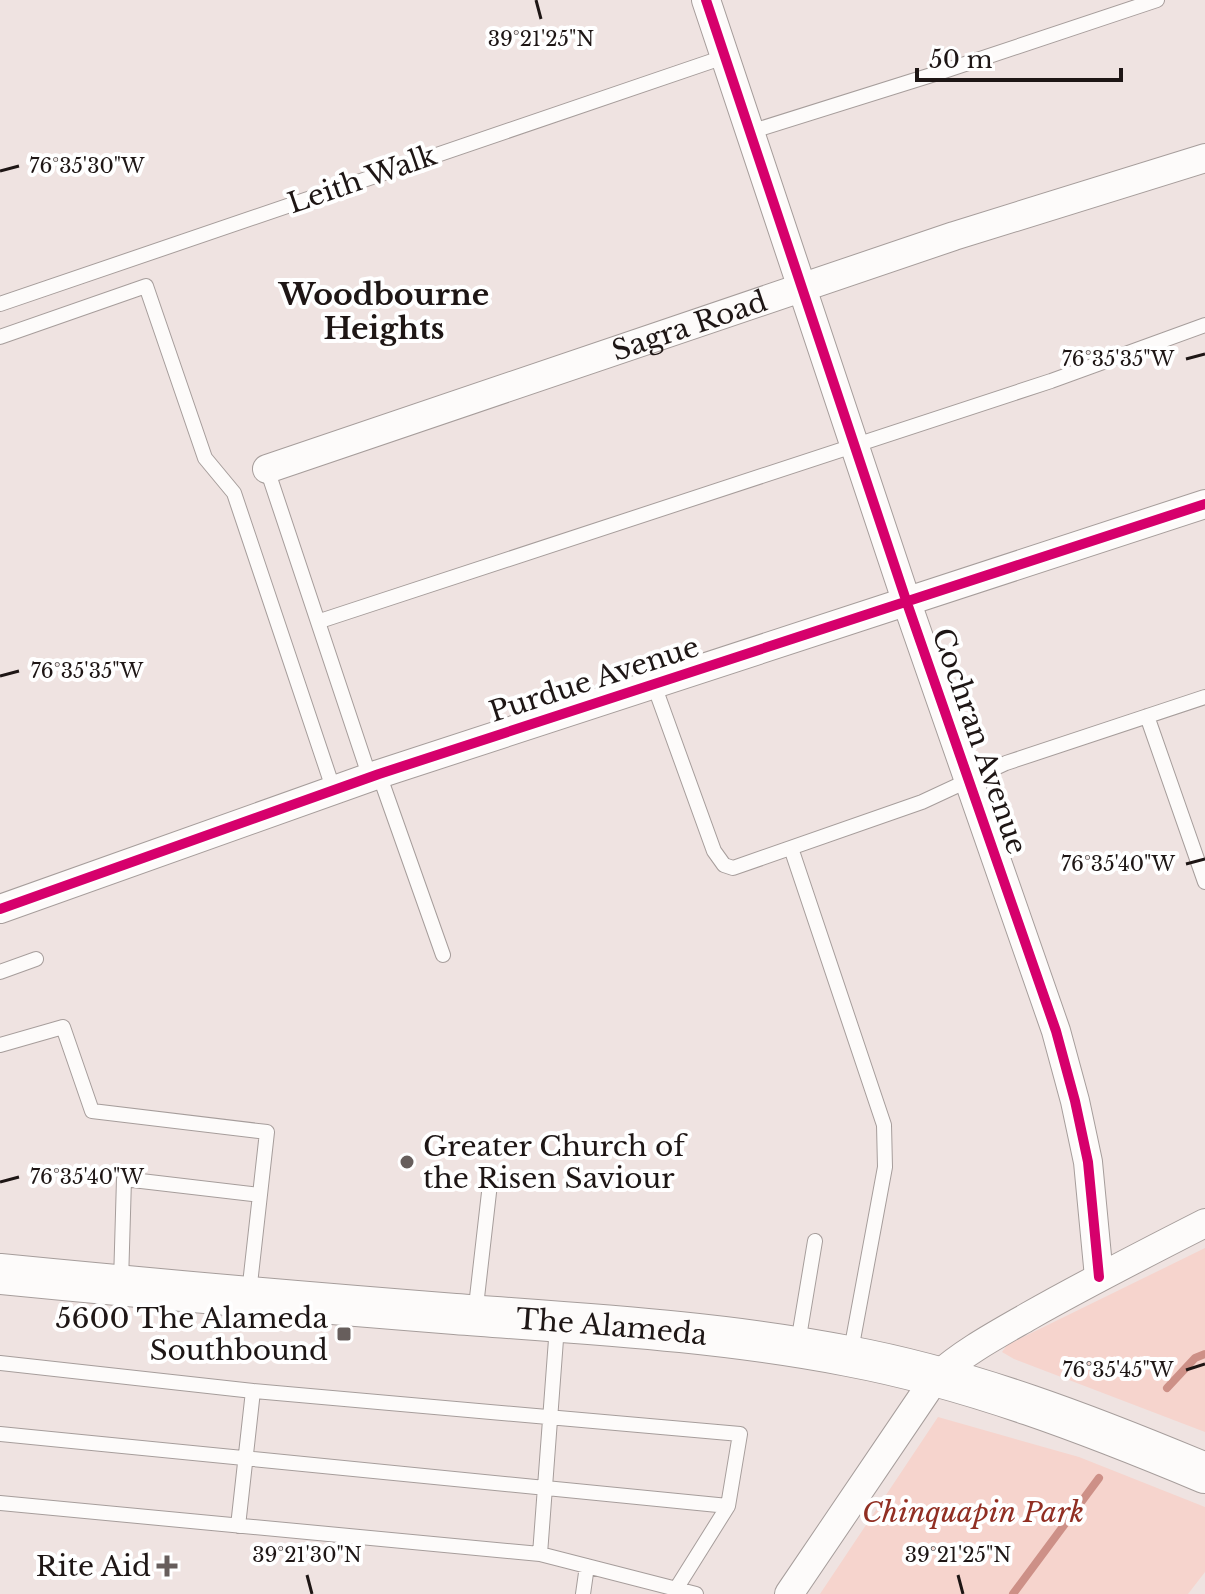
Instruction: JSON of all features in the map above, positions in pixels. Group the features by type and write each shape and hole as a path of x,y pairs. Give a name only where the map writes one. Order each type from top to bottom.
{"main road":[{"name":"The Alameda","path":"0,1274 248,1298 558,1322 797,1347 936,1377 1101,1429 1205,1473"}],"street":[{"name":"Cochran Avenue","path":"706,0 907,603 1056,1031 1088,1162 1099,1277"},
{"name":"Sagra Road","path":"267,469 802,287 1205,158"},
{"name":"Purdue Avenue","path":"0,909 375,776 1205,504"},
{"path":"789,1594 936,1377 959,1356 1099,1277 1205,1223"}],"lane":[{"path":"750,132 1157,0"},
{"name":"Leith Walk","path":"0,304 724,57"},
{"path":"0,337 146,286 205,458 234,493 334,791"},
{"path":"320,621 1051,381 1205,325"},
{"path":"267,469 375,776 443,955"},
{"path":"654,685 714,851 724,865 733,868 922,802 1006,763 1205,697"},
{"path":"1147,716 1205,882"},
{"path":"791,848 884,1125 885,1167 850,1356"},
{"path":"0,972 36,959"},
{"path":"0,1045 63,1027 92,1111 267,1132 248,1298"},
{"path":"475,1315 491,1175"},
{"path":"121,1286 124,1179 260,1195"},
{"path":"797,1347 815,1241"},
{"path":"540,1554 558,1322"},
{"path":"0,1363 253,1391 740,1434 728,1506 676,1589"},
{"path":"238,1526 253,1391"},
{"path":"0,1434 728,1506"},
{"path":"0,1503 540,1554 696,1594"},
{"path":"583,1594 587,1566"}],"green space":[{"path":"1205,1248 1205,1432 1002,1352 1007,1345"},
{"name":"Chinquapin Park","path":"938,1417 1079,1457 1205,1507 1205,1572 1188,1594 820,1594"}],"waterway":[{"path":"1167,1388 1195,1358 1205,1354"},
{"path":"1013,1594 1099,1478"}],"cycle path":[{"path":"706,0 907,603 1056,1031 1088,1162 1099,1277"},
{"path":"0,909 379,774 1205,504"}],"place":[{"name":"Greater Church of the Risen Saviour","path":"407,1162"},
{"name":"5600 The Alameda Southbound","path":"344,1334"},
{"name":"Rite Aid","path":"167,1566"}],"district":[{"name":"Woodbourne Heights","path":"384,312"}]}
